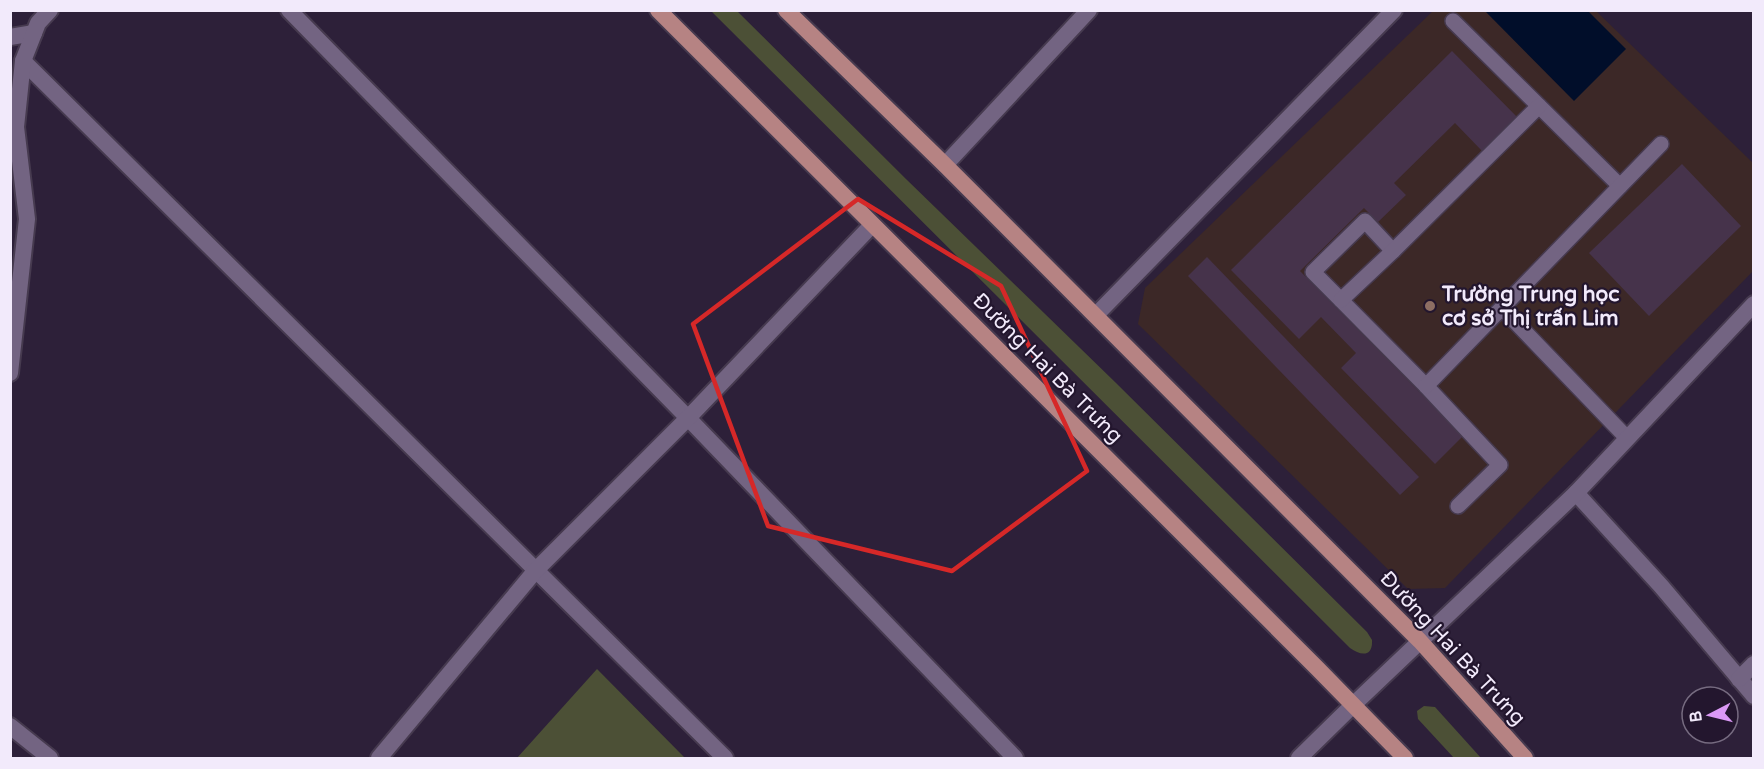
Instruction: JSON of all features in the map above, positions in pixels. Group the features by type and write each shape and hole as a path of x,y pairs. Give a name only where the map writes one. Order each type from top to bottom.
{"main road":[{"name":"Đường Hai Bà Trưng","path":"658,10 1405,759"},
{"name":"Đường Hai Bà Trưng","path":"786,10 1096,315 1420,641 1525,759"}],"street":[{"path":"10,373 27,219 16,128 22,61 38,23 50,10"},
{"path":"289,10 688,418 1015,759"},
{"path":"945,165 1089,10"},
{"path":"1096,315 1394,10"},
{"path":"10,37 34,33"},
{"path":"22,61 725,759"},
{"path":"379,759 537,570 688,418 872,225"},
{"path":"1299,759 1576,493 1754,304"},
{"path":"1576,493 1661,586 1754,696"},
{"path":"1739,679 1754,664"},
{"path":"10,726 50,759"}],"lane":[{"path":"1454,21 1620,186"},
{"path":"1341,300 1539,106"},
{"path":"1426,386 1661,144"},
{"path":"1393,251 1365,221 1313,272 1426,386 1500,465 1458,506"},
{"path":"1502,308 1627,438"}],"highlighted area":[{"path":"858,199 1001,286 1087,471 952,571 768,526 693,324"}],"shaded area":[{"name":"Trường Trung học cơ sở Thị trấn Lim","path":"1433,11 1596,11 1753,163 1753,271 1445,588 1408,589 1138,324 1145,288"}],"green space":[{"path":"711,11 737,11 1367,632 1372,640 1371,650 1358,653 1350,648"},
{"path":"597,669 685,758 517,758"},
{"path":"1424,706 1435,707 1481,758 1454,758 1418,719 1417,711"}],"water":[{"path":"1485,11 1588,11 1626,49 1574,101"}],"building":[{"path":"1452,51 1518,118 1483,152 1455,123 1394,183 1406,195 1378,222 1364,208 1300,271 1463,436 1435,464 1341,368 1356,353 1321,317 1299,339 1231,270"},
{"path":"1682,164 1741,226 1649,316 1589,253"},
{"path":"1207,257 1419,477 1400,495 1188,276"}],"place":[{"name":"Trường Trung học cơ sở Thị trấn Lim","path":"1430,306"}]}
